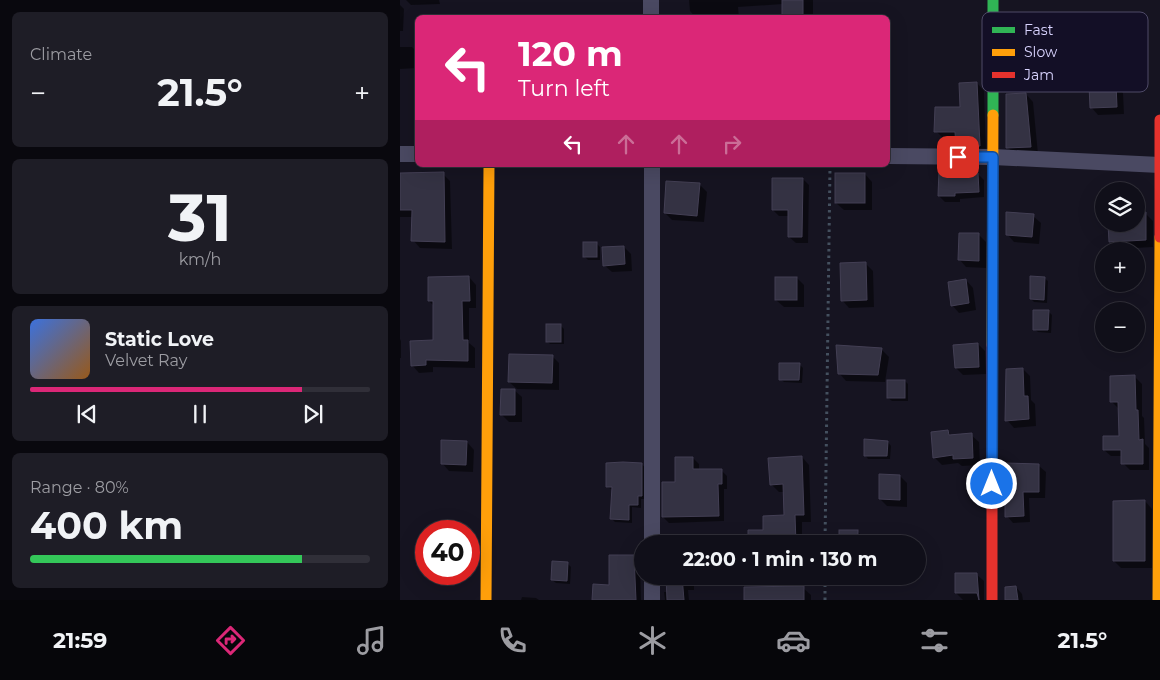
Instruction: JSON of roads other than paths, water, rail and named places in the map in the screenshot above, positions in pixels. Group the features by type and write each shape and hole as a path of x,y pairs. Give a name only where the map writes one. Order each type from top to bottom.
{"street":[{"path":"651,0 651,15"},
{"path":"992,600 993,92"},
{"path":"1158,600 1160,120"},
{"path":"400,154 415,154"},
{"path":"890,156 993,157 1160,165"},
{"path":"486,600 489,167"},
{"path":"652,167 652,535"},
{"path":"652,585 652,600"}]}
